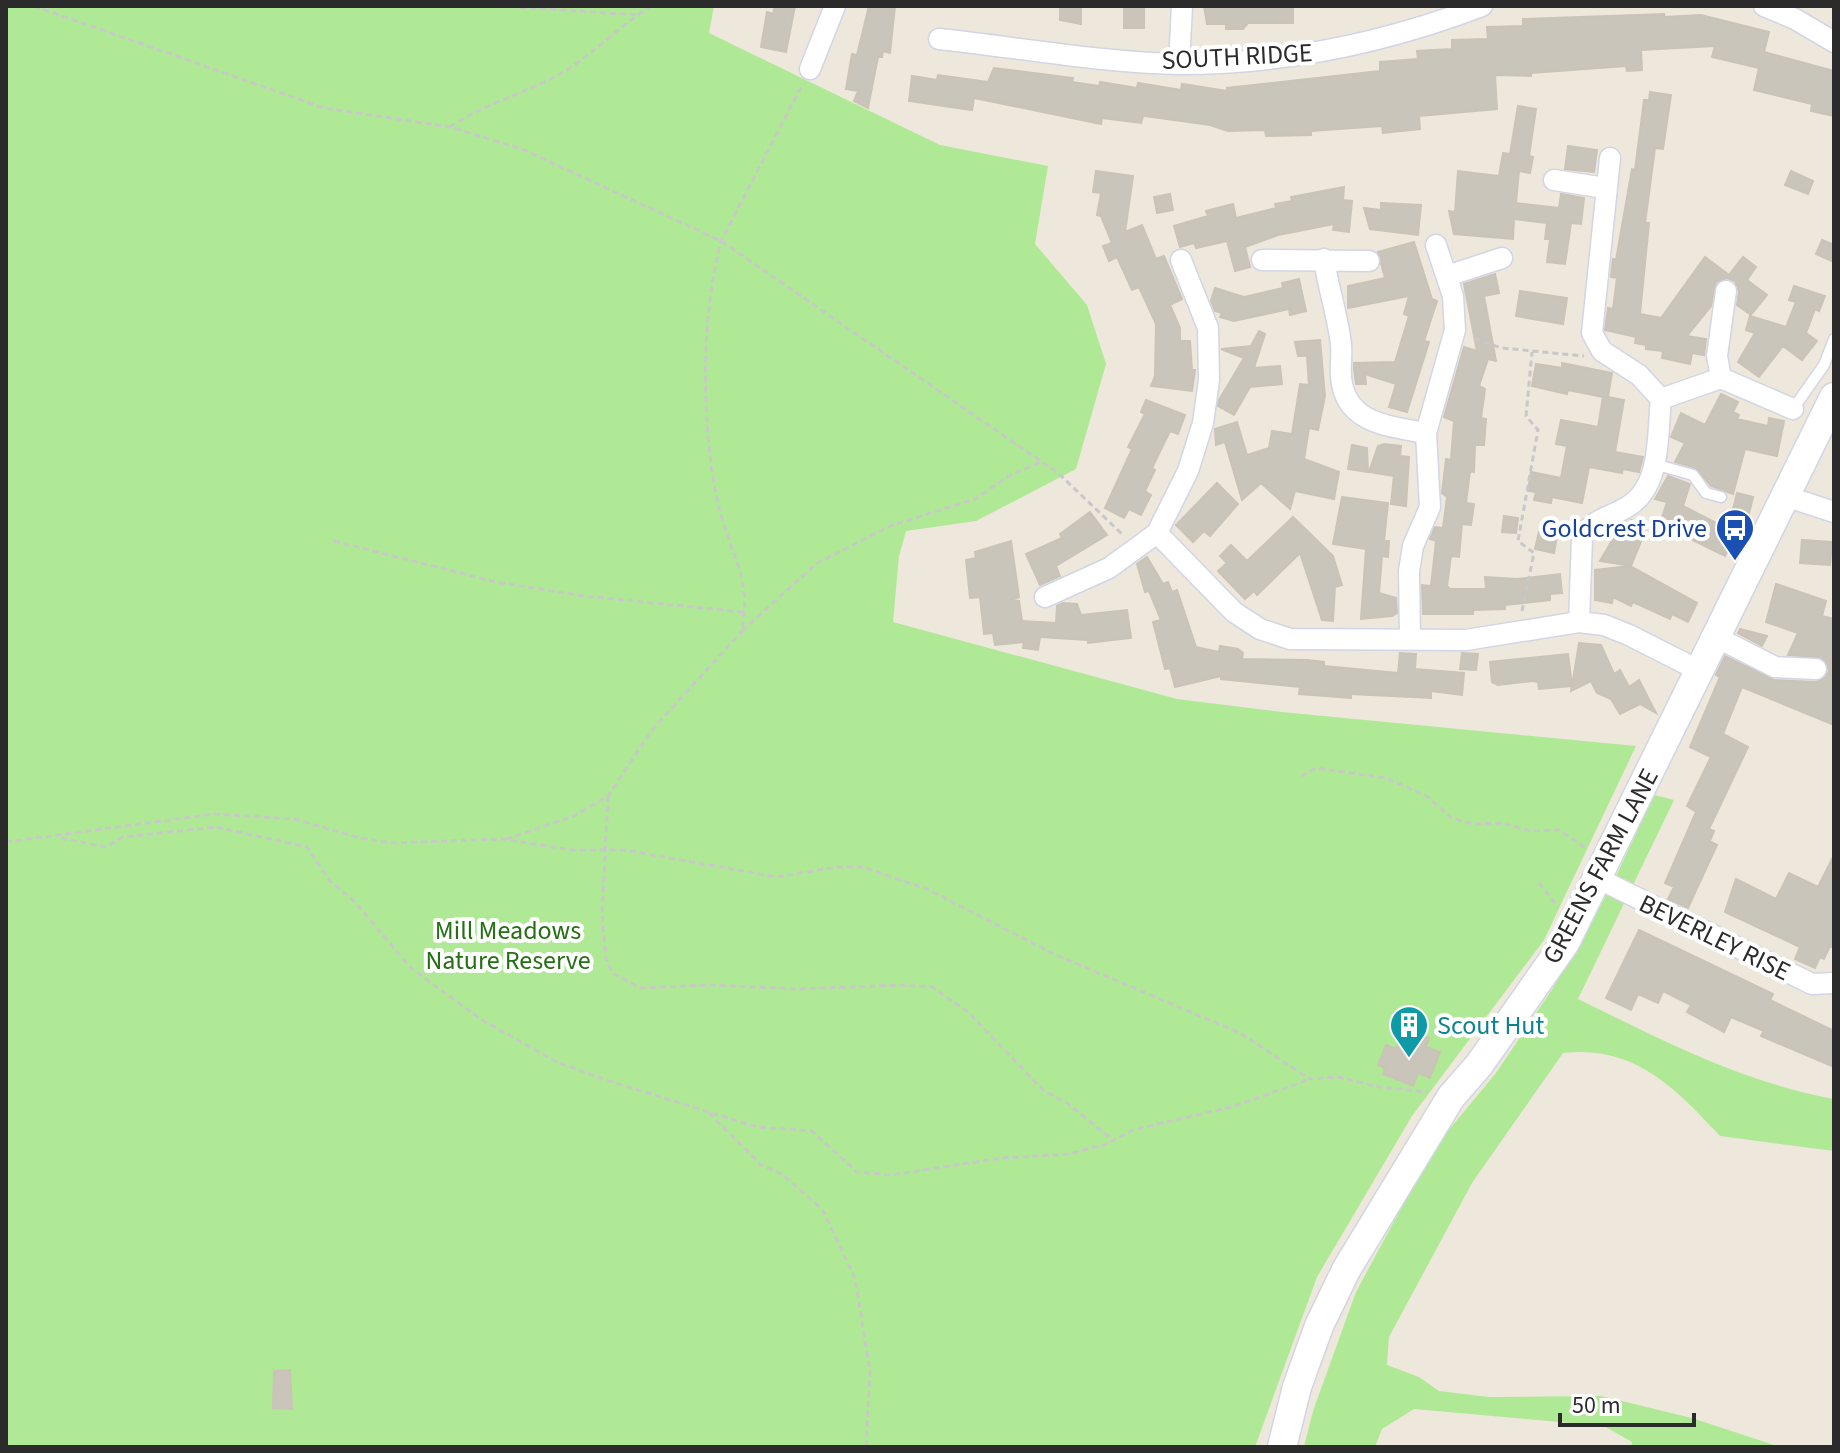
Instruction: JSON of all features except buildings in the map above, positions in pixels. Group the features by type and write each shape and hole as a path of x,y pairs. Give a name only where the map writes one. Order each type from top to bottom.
{"street":[{"path":"810,69 835,6"},
{"path":"1179,64 1182,6"},
{"name":"SOUTH RIDGE","path":"939,39 1179,64 1271,59 1347,48 1440,22 1482,6"},
{"path":"1764,6 1798,12 1834,42"},
{"path":"1579,622 1582,538 1598,519 1639,499 1652,479 1661,399 1639,375 1602,351 1592,333 1591,317 1610,158"},
{"path":"1554,180 1605,188"},
{"path":"1410,639 1409,571 1413,546 1430,507 1426,433 1455,333 1455,310 1436,245"},
{"path":"1447,276 1502,258"},
{"path":"1324,259 1341,345 1341,378 1350,405 1362,418 1378,425 1426,433"},
{"path":"1045,597 1109,568 1157,533 1196,448 1209,380 1208,328 1181,260"},
{"path":"1262,260 1369,261"},
{"path":"1721,378 1717,356 1726,291"},
{"path":"1661,399 1721,378 1793,409"},
{"name":"GREENS FARM LANE","path":"1282,1447 1297,1387 1333,1298 1385,1203 1451,1097 1522,1005 1574,925 1834,397"},
{"path":"1785,496 1834,512"},
{"path":"1157,533 1234,612 1260,629 1290,639 1466,640 1579,622 1604,625 1629,635 1700,671"},
{"path":"1716,637 1775,667 1816,669"},
{"name":"BEVERLEY RISE","path":"1603,870 1812,984 1834,983"}],"lane":[{"path":"1793,409 1817,376 1834,339"},
{"path":"1654,464 1693,475 1706,493 1721,497"}],"path":[{"path":"37,7 46,6"},
{"path":"211,6 220,6"},
{"path":"500,6 636,15"},
{"path":"450,127 473,111 527,92 569,69 651,6"},
{"path":"37,7 324,108 450,127 522,149 721,241 1075,487 1136,548"},
{"path":"742,631 744,594 717,499 705,368 714,269 721,241 810,69"},
{"path":"1455,333 1502,348 1532,352 1584,356 1602,351"},
{"path":"1518,633 1534,553 1518,541 1538,430 1526,416 1532,352"},
{"path":"503,839 574,816 608,796 652,730 742,631 816,564 890,526 975,499 1011,475 1041,462"},
{"path":"334,541 496,582 583,596 743,612"},
{"path":"1301,776 1316,768 1386,778 1427,796 1451,818 1473,824 1502,823 1530,831 1559,830 1603,870"},
{"path":"608,796 602,915 606,958 612,973 640,988 709,985 801,989 899,985 932,987 968,1012 1044,1091 1067,1103 1113,1140"},
{"path":"6,842 214,814 294,819 391,843 503,839 549,848 607,850 692,860 776,877 837,867 891,874 984,915 1054,954 1240,1033 1310,1079"},
{"path":"56,837 106,847 123,837 216,827 307,847 329,880 354,901 411,968 482,1020 557,1062 757,1127 812,1131 857,1172 891,1175 1002,1158 1068,1154 1113,1140 1133,1130 1235,1106 1310,1079 1338,1077 1380,1087 1451,1097"},
{"path":"1539,883 1574,925"},
{"path":"706,1111 761,1165 782,1174 822,1209 855,1278 870,1371 866,1447"}],"green space":[{"name":"Mill Meadows Nature Reserve","path":"6,6 714,6 709,33 940,145 1048,166 1035,244 1087,305 1106,364 1076,469 976,521 906,531 899,556 893,622 1177,699 1636,746 1544,940 1412,1116 1317,1277 1255,1447 6,1447"},
{"path":"1654,795 1674,800 1578,999 1734,1071 1800,1092 1834,1099 1834,1151 1720,1136 1670,1087 1632,1063 1589,1052 1563,1053 1472,1183 1389,1337 1387,1365 1419,1377 1439,1391 1488,1397 1601,1396 1692,1418 1780,1447 1631,1447 1632,1442 1604,1426 1414,1409 1382,1429 1375,1447 1304,1447 1313,1411 1356,1292 1433,1149 1496,1073 1553,988 1612,885"}],"place":[{"name":"Goldcrest Drive","path":"1735,562"},
{"name":"Scout Hut","path":"1409,1059"}]}
